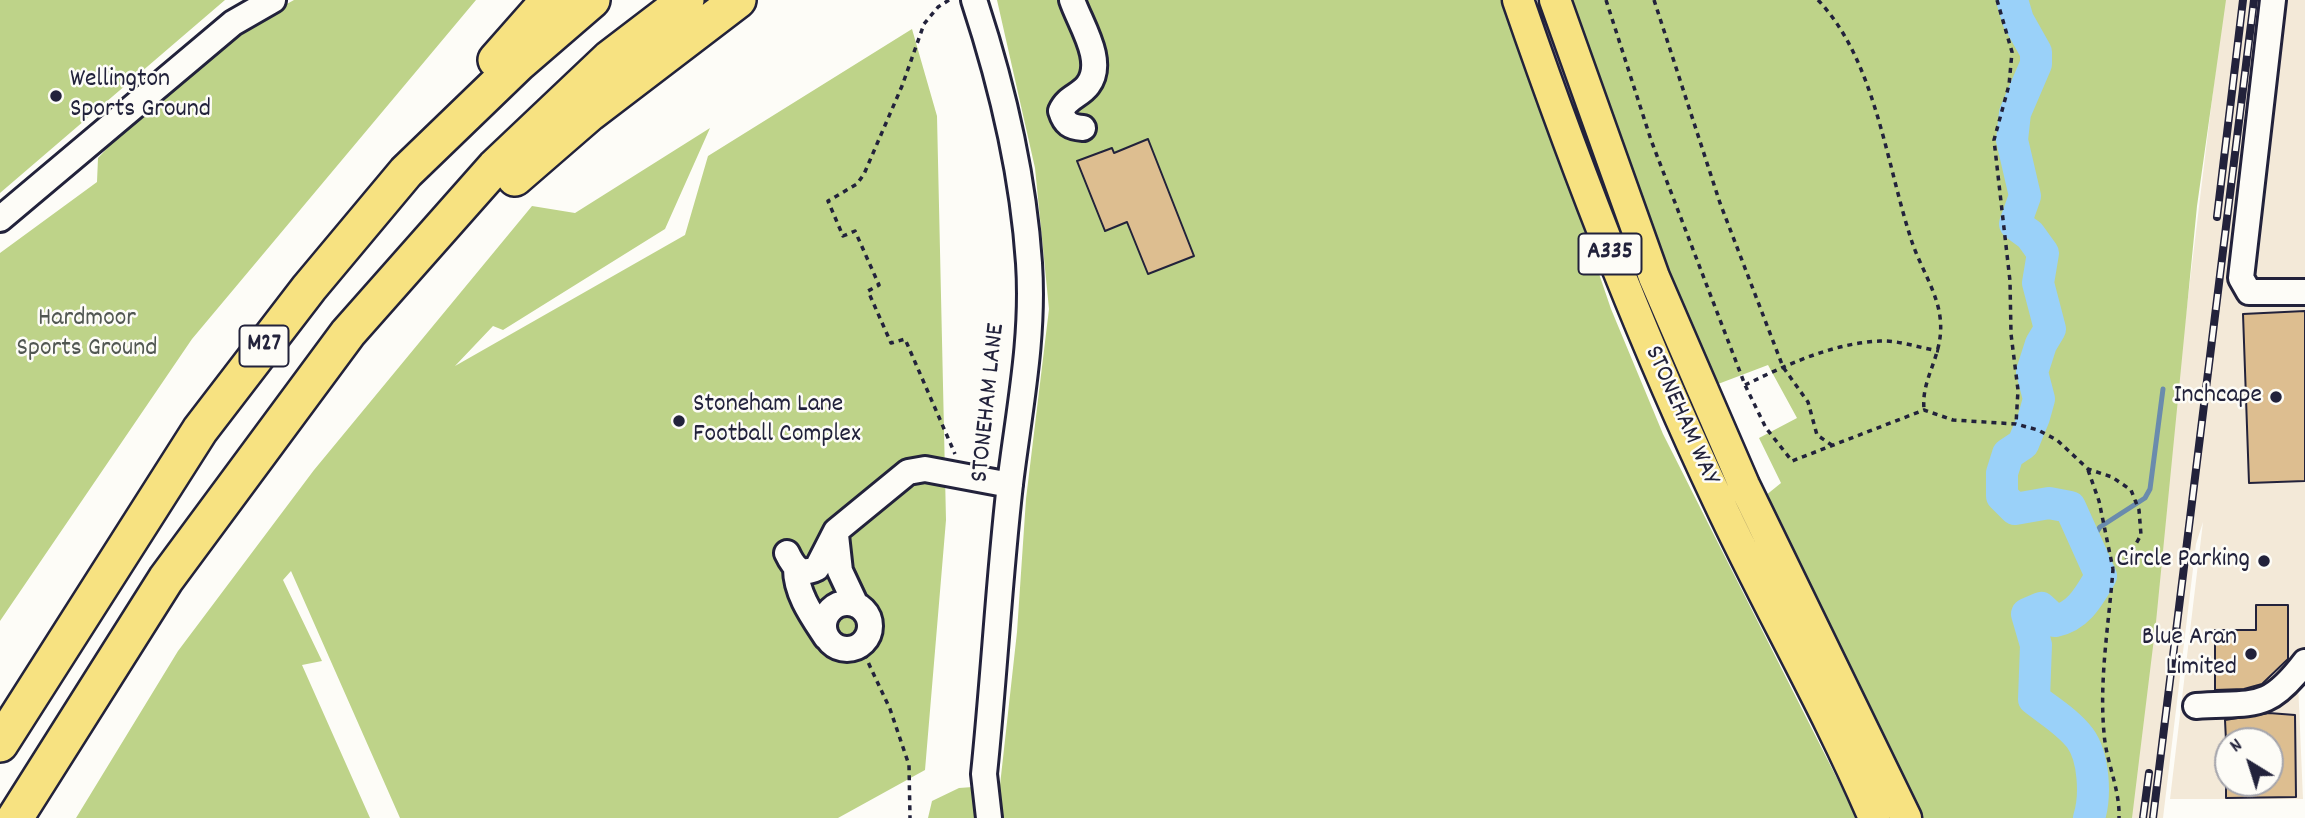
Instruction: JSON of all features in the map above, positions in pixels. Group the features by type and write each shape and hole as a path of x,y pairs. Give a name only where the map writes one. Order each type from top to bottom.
{"highway":[{"name":"M27","path":"0,744 200,430 309,288 505,49 549,0"},
{"name":"M27","path":"406,172 519,63 592,0"},
{"name":"M27","path":"15,818 166,579 348,333 495,167 609,59 686,0"},
{"name":"M27","path":"348,333 505,187 590,113 738,0"}],"main road":[{"name":"STONEHAM WAY","path":"1518,0 1570,150 1626,295 1718,501 1874,818"},
{"name":"STONEHAM WAY","path":"1555,0 1603,141 1654,277 1744,485 1906,818"}],"street":[{"path":"0,219 233,23 274,0"},
{"name":"STONEHAM LANE","path":"974,0 994,65 1018,177 1029,262 1029,346 1010,485 984,774 989,818"},
{"path":"1072,0 1096,61 1094,75 1087,87 1065,103 1061,111 1064,120 1072,127 1083,128"},
{"path":"2273,0 2241,278 2249,292 2305,292"},
{"path":"836,531 840,571 856,605 868,616 870,624 869,632 860,645 845,649 831,643 806,604 796,581 792,561 810,572 817,568 836,531 908,472 925,469 1010,485"},
{"path":"826,637 824,623 830,610 842,604 856,605"},
{"path":"2196,705 2263,702 2291,681 2305,662"}],"path":[{"path":"950,0 938,7 924,24 902,86 864,174 857,184 828,201 843,236 855,231 879,285 868,291 891,343 905,339 969,479"},
{"path":"1606,0 1651,140 1745,385 1766,428 1792,461 1924,410 1953,420 2018,424 2038,430 2057,440 2088,469 2112,477 2131,490 2139,510 2141,535 2130,554 2113,569"},
{"path":"1654,0 1700,146 1783,367 1808,402 1817,435 1833,446"},
{"path":"1818,0 1846,34 1860,68 1912,242 1940,314 1939,351 1922,391 1924,410"},
{"path":"1997,0 2012,52 2009,85 1994,141 2010,281 2018,424"},
{"path":"1745,385 1783,367 1838,349 1881,341 1939,351"},
{"path":"2088,469 2099,501 2100,520 2113,569 2104,735 2119,796 2119,818"},
{"path":"860,645 890,709 909,765 910,818"}],"shaded area":[{"name":"Inchcape","path":"2224,0 2305,0 2305,682 2298,682 2303,799 2170,799 2203,522 2196,544 2163,818 2125,818"}],"green space":[{"name":"Wellington Sports Ground","path":"0,0 225,0 0,193"},
{"name":"Hardmoor Sports Ground","path":"294,0 476,0 192,339 0,621 0,253 97,182 98,158 144,109 240,30"},
{"path":"997,0 1506,0 1611,309 1663,434 1857,818 928,818 932,801 959,788 1000,785 1017,632 1026,499 1049,309 1035,168"},
{"path":"1572,0 2226,0 2197,206 2156,622 2132,818 1919,818 1765,496 1781,483 1759,438 1797,418 1768,365 1718,384 1710,374 1624,157"},
{"name":"Stoneham Lane Football Complex","path":"912,29 937,116 946,520 925,770 838,818 400,818 291,571 283,580 322,661 302,665 370,818 76,818 178,651 314,470 532,206 575,213 710,128 665,229 503,330 493,326 455,366 685,235 708,156"}],"building":[{"path":"1148,139 1194,256 1148,274 1127,222 1105,231 1077,161 1112,148 1114,153"},
{"name":"Inchcape","path":"2305,311 2305,481 2249,483 2243,314"},
{"name":"Blue Aran Limited","path":"2256,605 2288,605 2288,659 2262,684 2244,689 2215,690 2215,630 2256,630"},
{"path":"2269,713 2295,715 2296,797 2226,798 2284,797 2284,727 2225,727 2225,720"}],"waterway":[{"path":"2012,0 2018,20 2036,52 2036,64 2015,113 2012,140 2025,196 2015,224 2030,235 2043,253 2038,283 2050,329 2041,344 2032,372 2039,399 2034,417 2023,444 2008,454 2002,473 2002,496 2015,509 2049,503 2070,507 2101,576 2071,615 2055,621 2041,608 2027,614 2036,645 2034,699 2070,727 2085,746 2092,777 2093,799 2089,818"},
{"path":"2012,5 2018,0"},
{"path":"2088,545 2100,527 2145,498 2150,489 2163,389"}],"railway":[{"path":"2217,217 2243,0"},
{"path":"2153,818 2254,0"},
{"path":"2143,818 2149,773"}],"place":[{"name":"Wellington Sports Ground","path":"56,96"},
{"name":"Inchcape","path":"2276,397"},
{"name":"Stoneham Lane Football Complex","path":"679,421"},
{"name":"Circle Parking","path":"2264,561"},
{"name":"Blue Aran Limited","path":"2251,654"}]}
